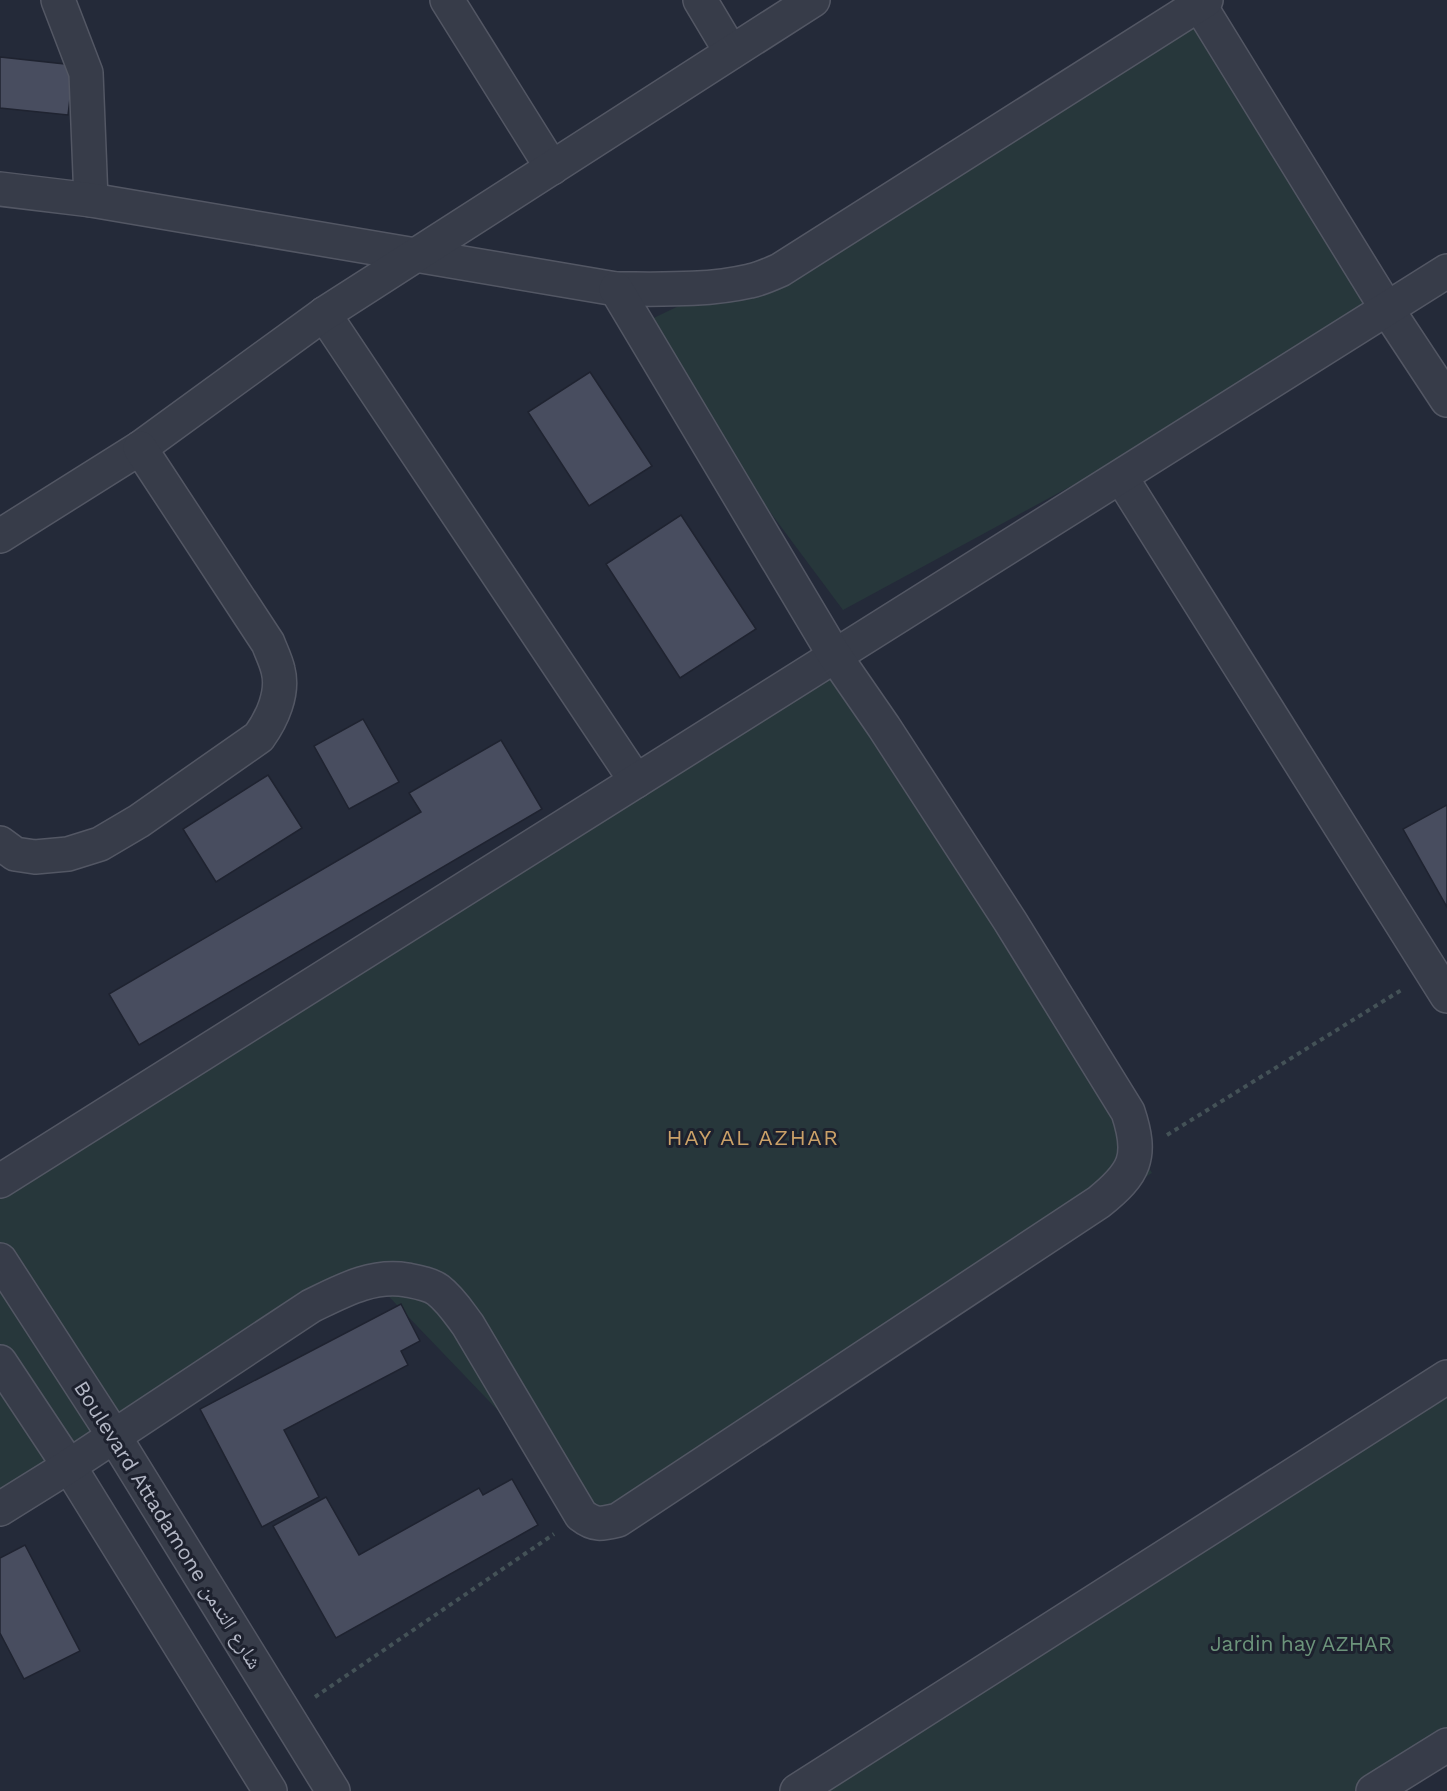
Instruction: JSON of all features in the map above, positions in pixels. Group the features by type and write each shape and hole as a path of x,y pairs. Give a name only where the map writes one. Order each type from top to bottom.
{"street":[{"path":"58,0 86,73 91,200"},
{"path":"447,0 552,168"},
{"path":"700,0 731,52"},
{"path":"0,536 140,448 324,314 813,0"},
{"path":"1,190 91,200 616,289 724,286 752,281 780,270 1203,2 1388,309 1447,400"},
{"path":"0,1181 1447,271"},
{"path":"0,1509 311,1306 350,1287 373,1280 395,1278 417,1282 436,1289 452,1303 468,1325 581,1515 591,1522 605,1523 618,1520 1099,1202 1129,1173 1136,1155 1134,1131 1128,1112 1010,921 835,656 616,289"},
{"path":"324,314 636,781"},
{"path":"0,843 15,854 35,857 68,854 100,844 140,821 259,737 269,724 276,705 279,685 278,671 267,643 140,448"},
{"path":"1120,477 1439,983"},
{"name":"Boulevard Attadamone شارع التدمن","path":"0,1260 114,1436 333,1791"},
{"path":"0,1362 69,1466 270,1791"},
{"path":"797,1791 1447,1377"},
{"path":"1373,1791 1447,1745"}],"path":[{"path":"1136,1155 1439,983"},
{"path":"287,1716 581,1515"}],"green space":[{"path":"1188,2 1375,321 843,610 633,328 749,272"},
{"path":"832,653 1152,1173 597,1514 373,1280 0,1493 0,1180"},
{"name":"Jardin hay AZHAR","path":"1447,1378 1447,1736 1361,1791 802,1791"}],"building":[{"path":"0,57 74,65 68,115 0,108"},
{"path":"590,372 652,466 589,506 528,412"},
{"path":"681,515 756,629 680,678 606,564"},
{"path":"363,719 399,782 349,809 314,746"},
{"path":"501,740 542,809 139,1045 109,994 421,812 409,793"},
{"path":"268,775 302,828 216,882 183,829"},
{"path":"1447,805 1447,907 1403,829"},
{"path":"401,1304 420,1341 401,1351 408,1365 284,1430 319,1497 262,1527 200,1409"},
{"path":"512,1479 538,1525 336,1638 273,1526 326,1497 359,1555 479,1488 483,1495"},
{"path":"25,1545 80,1651 24,1679 0,1633 0,1558"}],"district":[{"name":"HAY AL AZHAR","path":"753,1137"}]}
